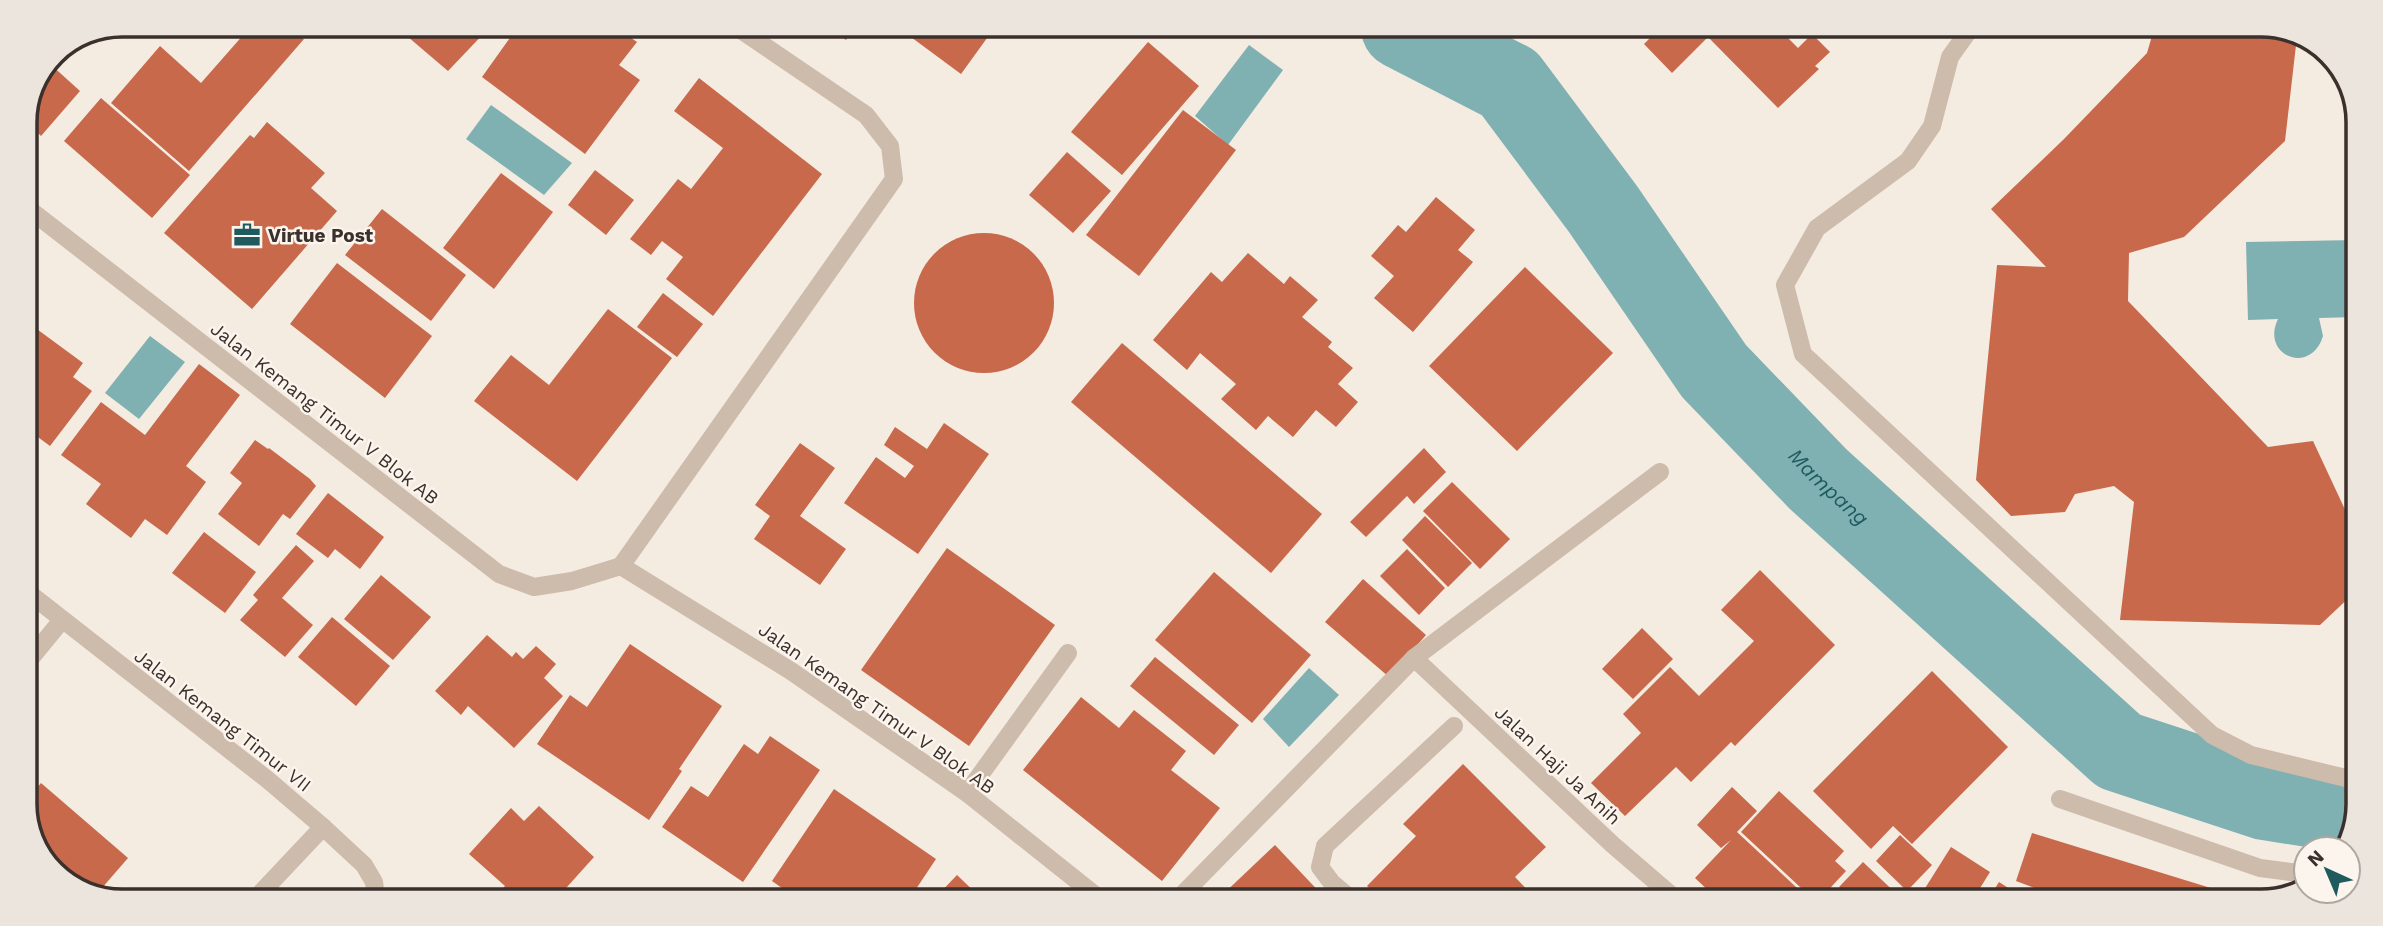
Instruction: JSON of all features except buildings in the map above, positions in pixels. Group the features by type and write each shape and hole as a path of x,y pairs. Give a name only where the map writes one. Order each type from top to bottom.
{"street":[{"path":"621,566 894,179 890,146 866,115 751,37"},
{"path":"1965,37 1951,57 1931,126 1908,161 1817,228 1785,285 1803,354 2212,735 2251,755 2346,778"},
{"name":"Jalan Kemang Timur V Blok AB","path":"37,215 499,574 534,587 572,581 621,566 792,671 967,793 1087,889"},
{"path":"1188,889 1414,658 1660,472"},
{"name":"Jalan Kemang Timur VII","path":"37,600 268,780 323,827 364,865 374,881 375,889"},
{"path":"37,650 62,620"},
{"path":"967,793 1068,653"},
{"name":"Jalan Haji Ja Anih","path":"1414,658 1613,845 1664,889"},
{"path":"1339,889 1320,867 1325,846 1454,726"},
{"path":"2060,799 2260,868 2292,872"},
{"path":"265,889 323,827"}],"water":[{"path":"1249,45 1283,70 1228,145 1195,116"},
{"path":"491,105 572,163 544,195 466,139"},
{"path":"2346,240 2346,317 2319,318 2323,336 2317,348 2308,355 2299,358 2281,351 2274,332 2278,319 2248,320 2246,242"},
{"path":"150,336 185,362 139,419 105,393"},
{"path":"1309,668 1339,695 1289,747 1263,719"}],"waterway":[{"name":"Mampang","path":"1420,37 1509,83 1603,209 1714,371 1818,479 2119,751 2265,799 2346,812"}],"place":[{"name":"Virtue Post","path":"247,235"}]}
